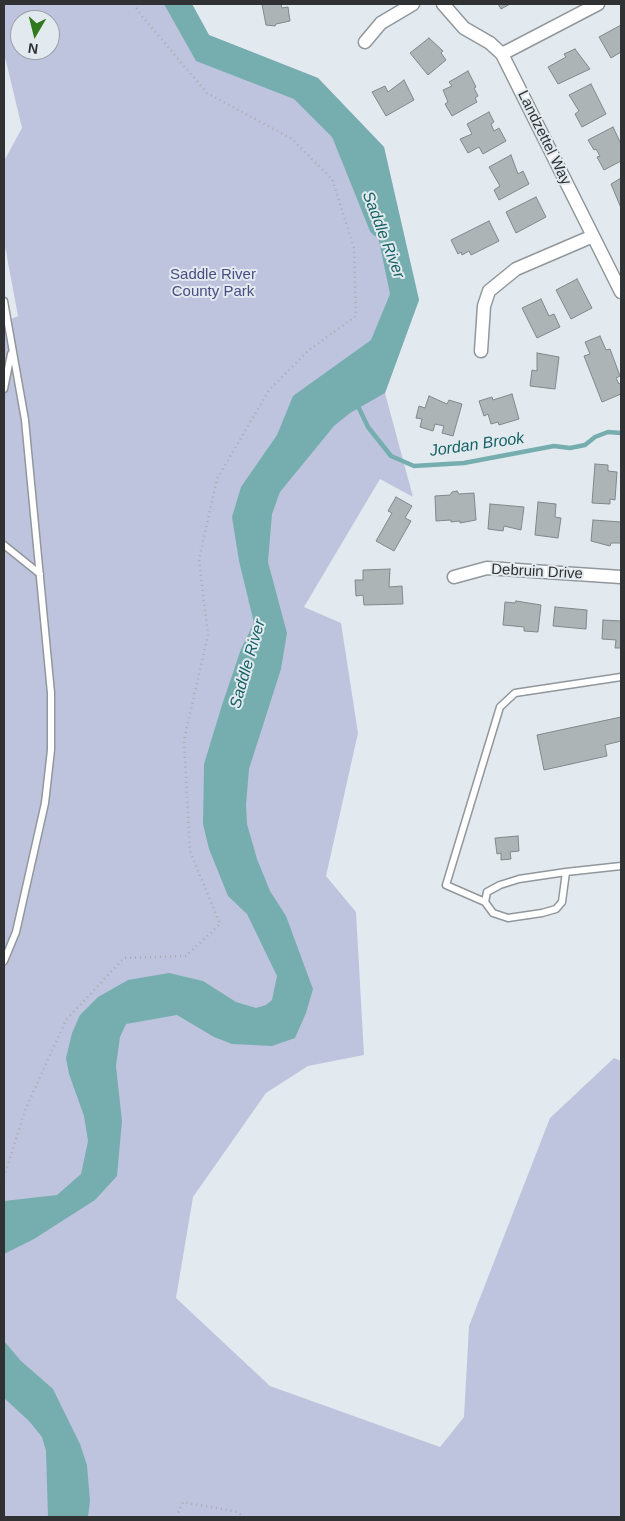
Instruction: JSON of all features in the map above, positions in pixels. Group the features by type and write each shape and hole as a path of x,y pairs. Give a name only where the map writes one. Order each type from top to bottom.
{"street":[{"path":"365,42 381,23 413,4"},
{"name":"Landzettel Way","path":"443,4 464,28 490,43 502,54 621,292"},
{"path":"502,54 598,4"},
{"path":"481,351 484,306 489,290 516,269 593,236"},
{"name":"Debruin Drive","path":"454,577 487,568 621,577"}],"lane":[{"path":"4,301 25,420 51,693 51,750 45,803 30,880 16,932 4,961"},
{"path":"4,389 12,348"},
{"path":"4,544 40,574"},
{"path":"566,872 562,902 556,909 508,918 493,913 485,902 446,886 500,707 515,693 621,677"},
{"path":"485,902 487,892 500,884 566,872 621,866"}],"path":[{"path":"4,1177 25,1110 66,1020 124,958 186,956 220,924 190,851 184,740 208,635 199,559 217,479 270,390 308,350 356,316 354,248 332,179 292,139 207,93 141,15 134,4"},
{"path":"176,1517 183,1502 238,1512 244,1517"}],"green space":[{"name":"Saddle River County Park","path":"4,4 192,4 209,35 318,78 384,147 419,300 385,393 413,497 380,479 304,607 341,623 358,733 326,876 356,912 364,1055 308,1066 266,1093 193,1197 176,1298 270,1386 440,1447 464,1417 469,1326 550,1118 614,1058 621,1061 621,1517 4,1517 4,322 18,316 4,241 4,161 22,128 4,53"}],"water":[{"path":"164,4 192,4 209,35 318,78 384,147 419,300 385,393 350,413 334,426 280,492 272,514 268,562 287,633 281,669 249,769 246,805 247,824 257,859 270,891 286,916 313,989 306,1013 295,1038 272,1046 232,1044 214,1037 177,1015 126,1024 120,1037 116,1066 122,1121 117,1176 95,1200 34,1239 4,1254 4,1201 57,1195 81,1174 88,1141 84,1116 69,1074 66,1058 72,1033 80,1015 98,997 128,980 169,973 203,981 236,1002 256,1008 266,1005 272,1000 277,976 247,914 228,896 209,849 203,824 204,764 241,649 254,623 239,561 232,517 241,487 277,435 293,396 371,340 390,294 369,193 370,175 294,99 196,61"},
{"path":"4,1341 21,1361 53,1389 80,1444 87,1465 90,1501 88,1517 48,1517 46,1451 42,1437 29,1421 4,1398"}],"building":[{"path":"262,4 281,4 282,8 288,7 290,21 276,24 275,26 266,25"},
{"path":"498,4 510,4 501,9"},
{"path":"621,25 621,52 611,58 599,37"},
{"path":"429,38 443,51 441,53 446,60 428,75 410,53"},
{"path":"575,49 590,69 558,84 548,67 566,57 564,54"},
{"path":"468,71 476,87 474,88 478,96 475,98 477,102 452,116 445,104 448,102 443,90 452,86 449,82"},
{"path":"404,80 414,100 386,116 372,92 385,86 388,92"},
{"path":"591,84 606,114 582,127 575,114 579,111 569,95"},
{"path":"489,112 494,122 491,124 494,131 499,128 506,141 483,154 479,147 468,153 460,139 472,134 467,124"},
{"path":"613,127 621,144 621,161 604,170 597,157 600,156 588,140"},
{"path":"511,155 518,174 523,171 529,184 499,200 494,190 500,186 489,167"},
{"path":"621,178 621,208 611,184"},
{"path":"536,197 546,217 516,233 506,212"},
{"path":"489,221 499,241 471,255 469,251 462,255 461,252 458,254 451,240"},
{"path":"577,279 592,308 571,319 556,290"},
{"path":"541,299 549,316 554,314 560,327 537,338 522,308"},
{"path":"600,336 606,350 610,349 620,376 616,378 619,384 621,383 621,394 602,402 584,356 590,354 585,342"},
{"path":"537,353 559,357 555,389 530,386 532,370 537,371"},
{"path":"512,394 519,419 499,425 498,422 491,424 488,414 484,416 479,401 492,397 493,400"},
{"path":"429,396 447,404 449,400 462,404 453,436 442,433 444,426 435,424 433,431 420,427 422,419 416,418 419,406 425,408"},
{"path":"595,464 608,465 608,471 617,472 615,500 610,499 610,504 592,503"},
{"path":"457,491 459,494 474,493 476,520 460,523 460,521 451,522 451,520 436,521 435,496 450,495 452,492"},
{"path":"396,497 412,506 405,518 411,521 394,551 376,541 392,513 388,511"},
{"path":"538,502 556,504 555,517 561,518 558,538 535,535"},
{"path":"490,504 524,507 521,530 504,526 503,531 488,529"},
{"path":"593,520 621,522 621,543 611,543 610,546 591,541"},
{"path":"390,569 389,587 402,586 403,604 364,605 363,595 356,596 355,580 363,580 363,570"},
{"path":"516,601 541,605 538,632 524,631 524,627 503,625 505,602 515,603"},
{"path":"555,607 587,610 586,629 553,626"},
{"path":"603,620 621,621 621,648 615,648 616,640 602,639"},
{"path":"621,717 621,741 605,745 607,756 544,770 537,735"},
{"path":"518,836 519,851 510,852 511,859 501,860 501,853 497,854 495,838"}],"waterway":[{"name":"Saddle River","path":"342,128 381,225"},
{"name":"Jordan Brook","path":"357,404 368,427 391,456 414,466 464,463 554,446 570,448 585,445 595,437 608,432 621,433"}]}
